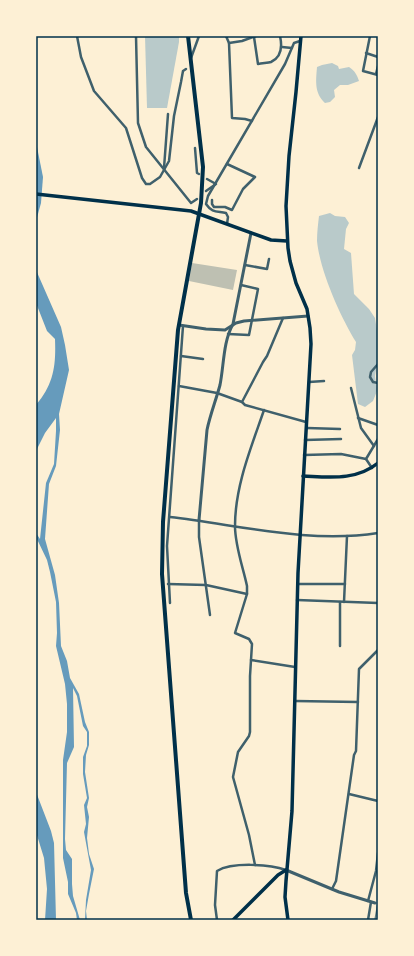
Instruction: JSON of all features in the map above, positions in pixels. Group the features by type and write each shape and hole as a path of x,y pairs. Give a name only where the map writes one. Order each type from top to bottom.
{"highway":[{"path":"188,36 203,167 200,203 181,325 164,522 162,574 186,893 191,920"}],"main road":[{"path":"288,920 285,897 292,810 299,534 307,422 311,334 306,304 296,283 290,261 287,241 287,179 301,36"},
{"path":"36,194 191,212 271,240 287,241"},
{"path":"303,476 354,476 378,464"},
{"path":"233,920 278,875 286,870"}],"street":[{"path":"77,36 81,57 94,92 126,128 142,178 146,184 150,184 160,177 169,161 177,102 183,71 186,69"},
{"path":"136,36 138,123 146,146 191,203 196,199"},
{"path":"190,60 199,36"},
{"path":"226,36 229,43 232,118 245,119 252,122"},
{"path":"229,43 242,41 255,36 258,64 272,61 282,48 280,36"},
{"path":"370,36 363,70 377,74 378,66"},
{"path":"227,224 228,217 226,213 214,212 209,209 206,204 208,196 285,64 294,43 301,41"},
{"path":"282,48 292,48"},
{"path":"366,53 378,57"},
{"path":"164,170 168,114"},
{"path":"359,168 378,117"},
{"path":"195,148 197,173 199,174"},
{"path":"212,200 214,207 225,207 232,210 243,189 255,177 227,164"},
{"path":"207,179 216,184"},
{"path":"206,191 216,184"},
{"path":"217,212 218,208"},
{"path":"210,615 198,520 207,430 217,392 228,334 233,324 251,233"},
{"path":"245,265 267,269 269,259"},
{"path":"228,334 249,335 258,289 241,284"},
{"path":"170,603 167,546 181,356 181,325 225,330 233,324 252,319 308,316"},
{"path":"242,402 267,356 283,318"},
{"path":"181,356 204,359"},
{"path":"378,364 370,377 373,382 378,383"},
{"path":"309,382 324,381"},
{"path":"179,386 217,392 242,402 245,405 307,422"},
{"path":"351,388 360,428 374,446"},
{"path":"254,865 249,835 233,777 238,752 250,736 250,660 252,644 249,639 235,633 247,594 247,586 235,526 242,478 264,410"},
{"path":"358,418 378,425"},
{"path":"306,428 340,429"},
{"path":"305,440 341,439"},
{"path":"366,459 378,439"},
{"path":"304,454 341,454 366,459 372,468"},
{"path":"170,517 299,534 347,536 378,533"},
{"path":"340,646 347,536"},
{"path":"168,584 206,585 247,594"},
{"path":"298,584 345,584"},
{"path":"297,600 378,603"},
{"path":"332,889 336,881 354,755 356,751 359,669 378,650"},
{"path":"250,660 295,667"},
{"path":"294,701 358,702"},
{"path":"349,794 378,801"},
{"path":"368,920 378,853"},
{"path":"217,920 215,905 217,871 223,867 254,865 280,868 332,889 371,902"}],"shaded area":[{"path":"145,36 179,36 167,108 147,108"},
{"path":"332,63 338,66 339,69 349,67 356,73 359,81 348,85 340,85 334,90 335,97 330,102 325,103 317,91 317,67"},
{"path":"330,213 335,216 345,217 349,223 346,229 344,249 351,253 354,294 369,309 375,318 378,337 378,358 375,376 377,391 373,401 365,407 358,404 352,355 355,350 356,342 326,279 319,253 317,232 319,216"}],"water":[{"path":"36,142 43,177 41,203 36,221"},
{"path":"36,270 61,327 69,370 59,414 60,430 56,466 49,484 45,539 55,575 59,603 61,646 67,661 70,678 79,694 85,722 89,732 89,745 86,755 85,772 89,798 87,807 89,817 87,838 89,854 94,869 86,911 87,920 85,920 86,900 91,870 84,832 86,824 84,805 87,798 83,774 83,757 87,746 87,732 83,726 77,696 73,688 74,747 67,763 65,839 66,850 72,859 73,896 80,920 77,920 76,913 68,894 68,882 63,858 63,760 67,732 65,684 56,646 56,602 47,560 36,537 36,533 40,539 46,483 54,464 56,418 45,433 36,451 36,405 47,389 53,374 55,339 47,331 36,303"},
{"path":"36,792 54,843 56,920 45,920 47,889 44,858 36,832"}],"building":[{"path":"192,263 237,270 233,290 189,281"}],"railway":[{"path":"375,920 378,903"}]}
